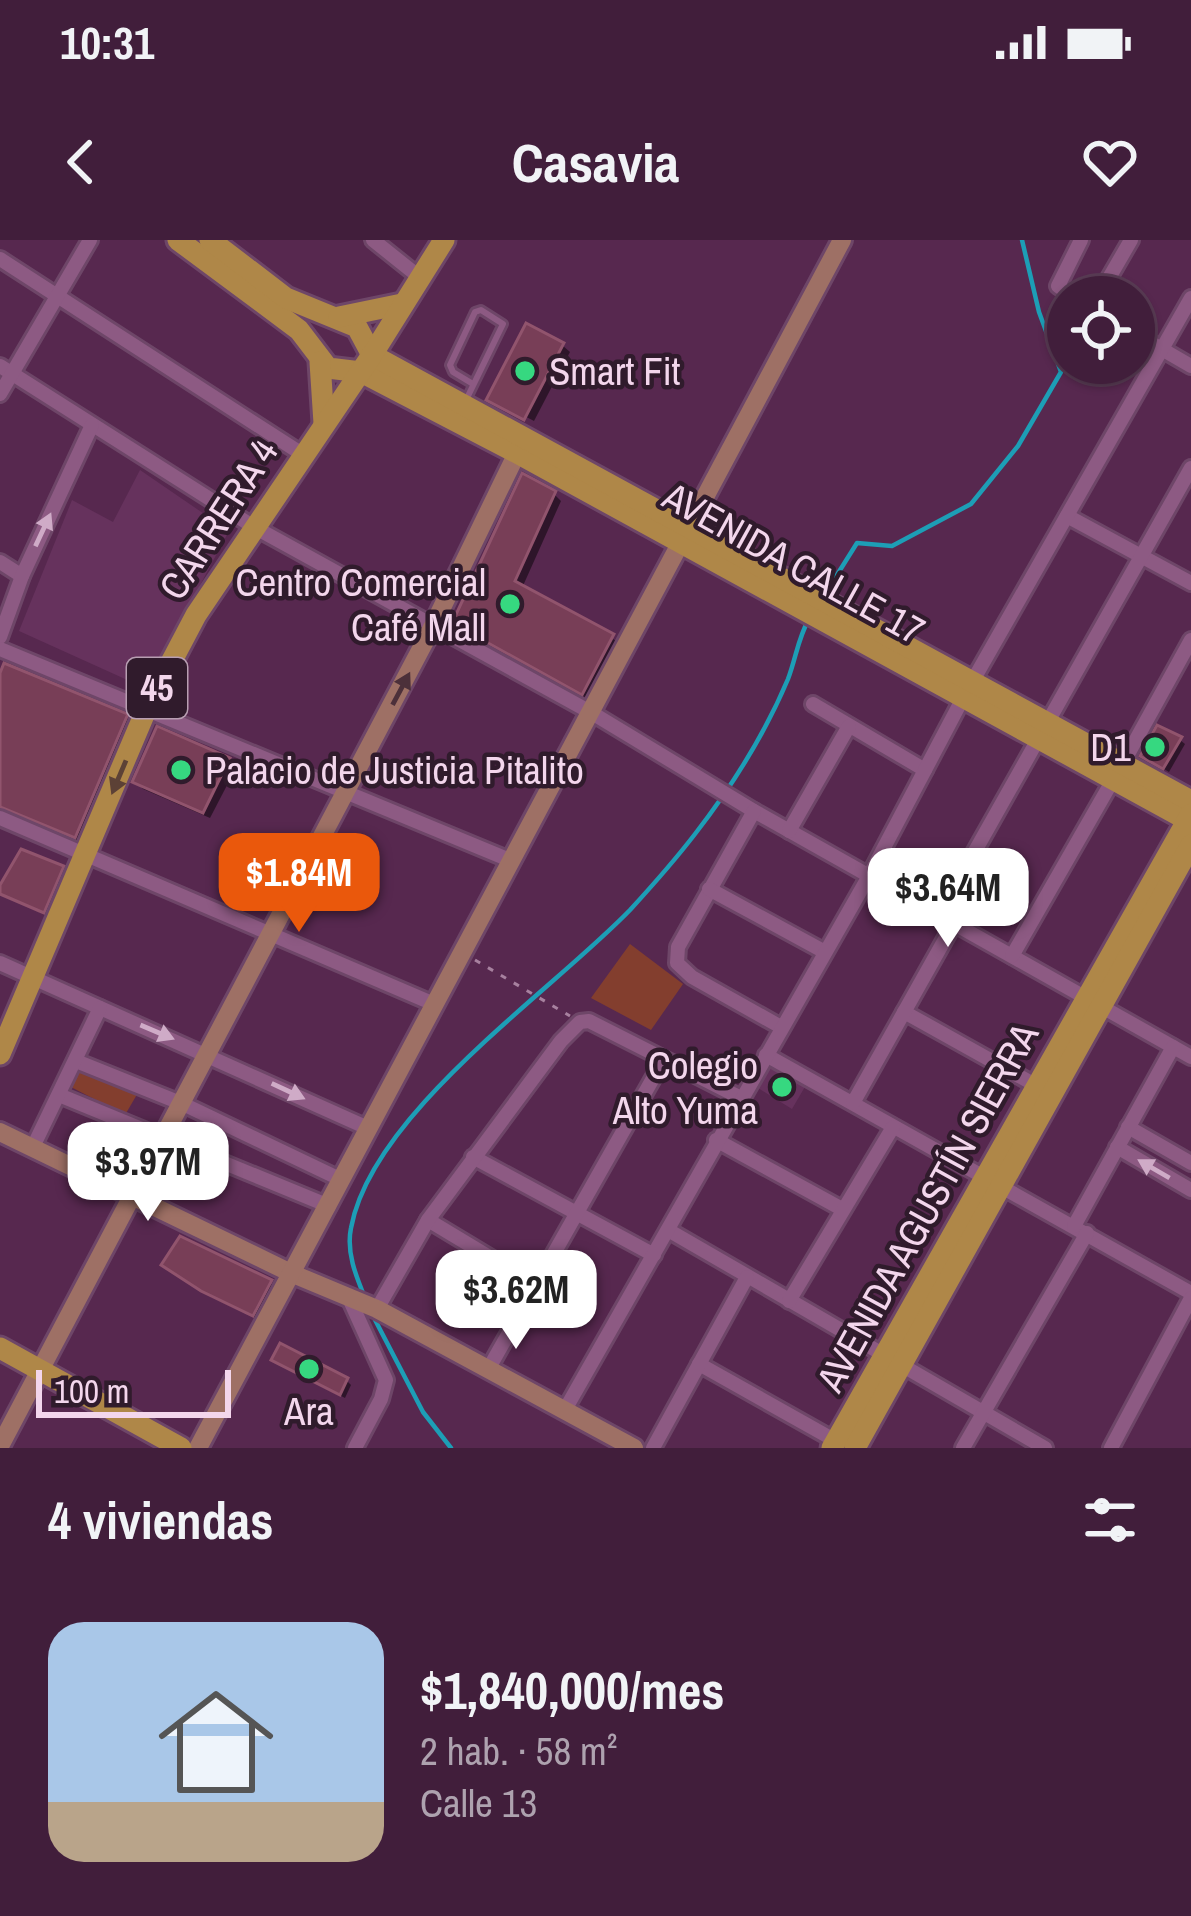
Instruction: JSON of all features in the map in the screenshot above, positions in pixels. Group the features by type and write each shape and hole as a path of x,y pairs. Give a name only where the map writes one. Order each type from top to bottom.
{"main road":[{"path":"178,240 299,330 320,362 337,371 366,364 357,327 286,298 210,240"},
{"name":"CARRERA 4","path":"0,1054 147,708 196,615 444,240"},
{"path":"198,1448 842,240"},
{"path":"340,317 402,304"},
{"path":"320,362 324,422"},
{"name":"AVENIDA CALLE 17","path":"366,364 517,453 687,534"},
{"name":"AVENIDA CALLE 17","path":"366,364 463,406 1190,815"},
{"path":"0,1446 434,626 517,453"},
{"name":"AVENIDA AGUSTÍN SIERRA","path":"841,1446 994,1182 1190,815"},
{"name":"AVENIDA AGUSTÍN SIERRA","path":"994,1182 1037,1086 1191,845"},
{"path":"0,1132 131,1198 362,1302 634,1448"},
{"path":"0,1348 181,1448"}],"street":[{"path":"0,394 6,369 90,240"},
{"path":"373,240 418,276"},
{"path":"1064,276 1081,240"},
{"path":"1110,276 1131,240"},
{"path":"0,259 302,454"},
{"path":"566,1408 1191,298"},
{"path":"1155,345 1191,366"},
{"path":"6,369 254,527 592,712 724,794 1191,1058"},
{"path":"0,637 22,576 92,425"},
{"path":"853,1103 904,1012 1042,730 1191,468"},
{"path":"1067,516 1191,584"},
{"path":"0,562 22,576"},
{"path":"1012,956 1191,640"},
{"path":"0,649 512,861"},
{"path":"813,704 925,770"},
{"path":"789,831 849,726"},
{"path":"754,811 678,947 677,963 692,977 781,1027"},
{"path":"0,818 434,1004"},
{"path":"229,852 298,884"},
{"path":"709,889 825,952"},
{"path":"0,963 370,1129"},
{"path":"32,1149 100,1008"},
{"path":"904,1012 1037,1086"},
{"path":"356,1448 386,1379 362,1302 584,1021 740,1098"},
{"path":"963,1448 1173,1047"},
{"path":"766,1055 1191,1296 1111,1448"},
{"path":"490,1368 664,1059"},
{"path":"76,1061 183,1104 342,1180"},
{"path":"59,1095 329,1206"},
{"path":"789,1300 893,1127"},
{"path":"1129,1127 1191,1163"},
{"path":"716,1140 842,1209"},
{"path":"1118,1147 1191,1190"},
{"path":"473,1157 654,1255"},
{"path":"428,1220 536,1285"},
{"path":"668,1230 1045,1448"},
{"path":"652,1448 747,1277"},
{"path":"699,1364 841,1446"}],"lane":[{"path":"463,406 503,324 482,310 475,312 451,365 453,372 473,384"}],"path":[{"path":"463,953 584,1021"}],"shaded area":[{"path":"140,470 229,531 145,688 19,631 72,500 113,522"},
{"path":"630,944 683,984 651,1030 591,998"},
{"path":"80,1065 139,1091 125,1115 69,1086"},
{"name":"Colegio Alto Yuma","path":"770,1067 806,1085 792,1109 758,1088"}],"building":[{"name":"Smart Fit","path":"526,323 564,343 524,420 486,400"},
{"name":"Centro Comercial Café Mall","path":"522,473 556,491 515,581 614,634 582,695 452,623"},
{"path":"4,663 128,714 75,838 0,807 0,673"},
{"name":"D1","path":"1157,725 1182,737 1163,769 1140,756"},
{"name":"Palacio de Justicia Pitalito","path":"157,726 230,758 203,813 132,782"},
{"path":"21,849 64,866 44,913 0,894 0,885"},
{"path":"180,1236 272,1280 253,1316 161,1265"},
{"name":"Ara","path":"280,1343 348,1378 340,1395 271,1360"}],"waterway":[{"path":"825,594 857,543 892,546 971,504 1018,446 1061,372 1039,312 1022,240"},
{"path":"365,1298 351,1255 351,1228 366,1185 392,1141 469,1057 630,910 687,844 758,740 788,679 809,619"},
{"path":"372,1314 423,1412 451,1448"}],"place":[{"name":"Smart Fit","path":"525,371"},
{"name":"Centro Comercial Café Mall","path":"510,604"},
{"name":"D1","path":"1155,747"},
{"name":"Palacio de Justicia Pitalito","path":"181,770"},
{"name":"Colegio Alto Yuma","path":"782,1087"},
{"name":"Ara","path":"309,1369"}]}
